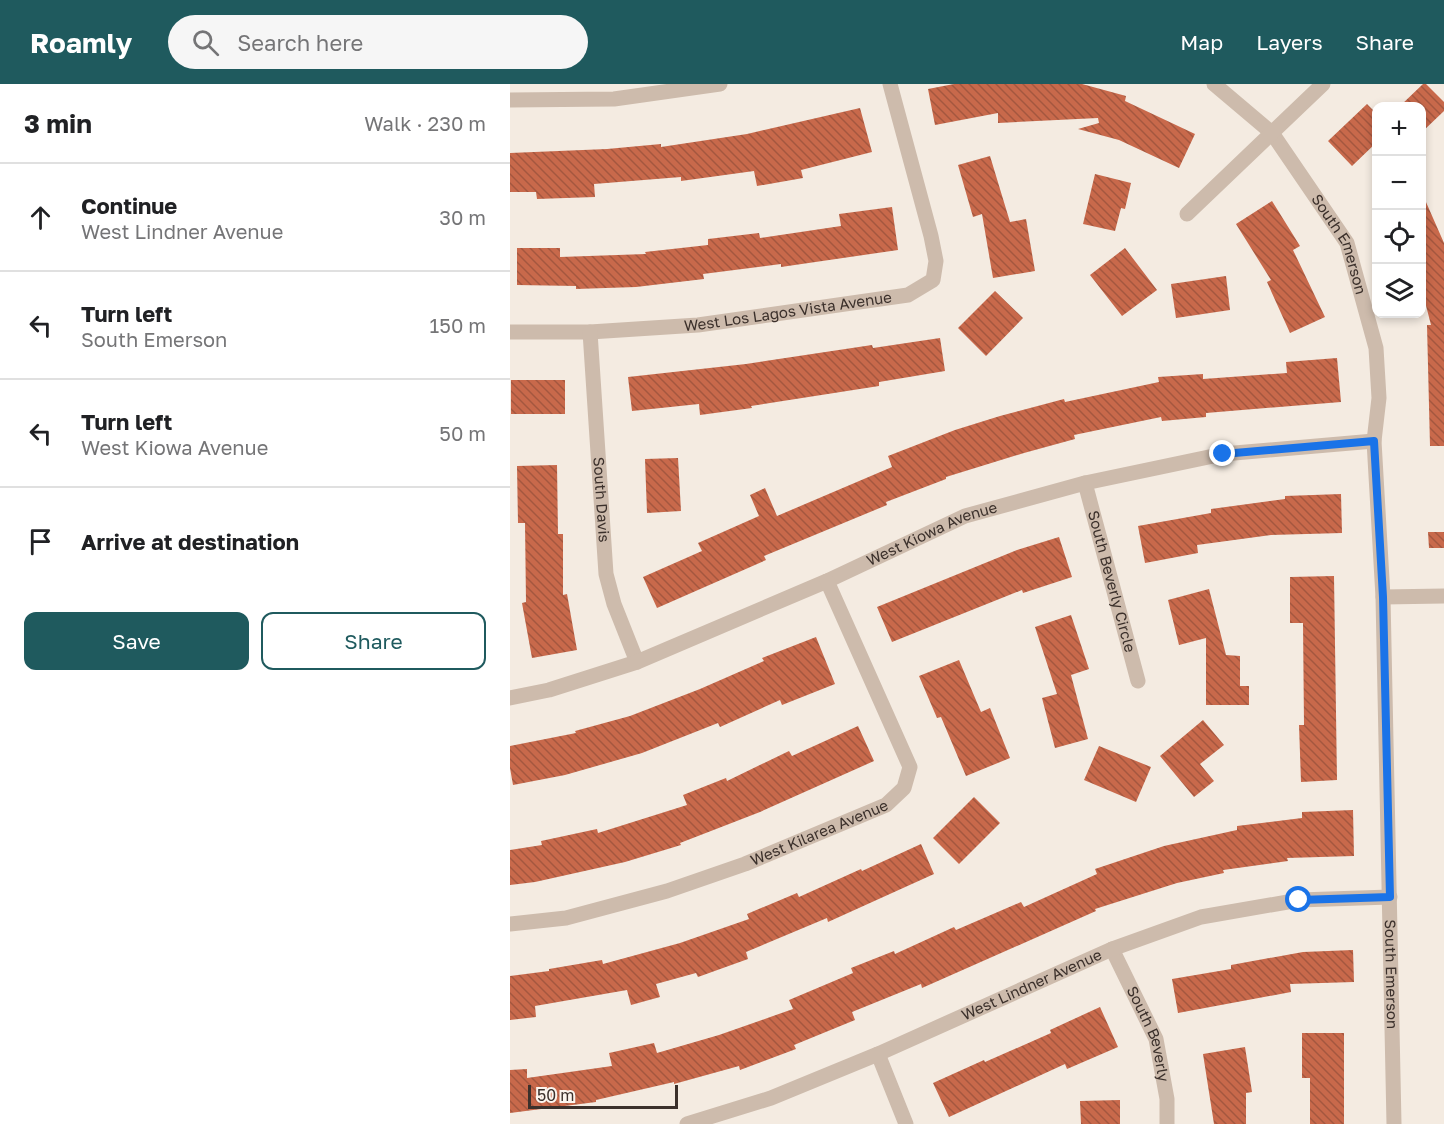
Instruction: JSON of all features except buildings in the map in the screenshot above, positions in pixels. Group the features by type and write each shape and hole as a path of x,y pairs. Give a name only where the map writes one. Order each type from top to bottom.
{"street":[{"path":"510,100 614,99 720,84"},
{"name":"West Los Lagos Vista Avenue","path":"510,332 590,332 698,325 908,295 933,280 936,261 933,244 890,84"},
{"name":"South Emerson","path":"1214,84 1272,133 1347,243 1376,348 1379,398 1374,441 1383,597 1394,1124"},
{"path":"1187,214 1323,84"},
{"name":"South Davis","path":"590,332 606,574 614,604 637,662"},
{"name":"West Kiowa Avenue","path":"510,698 549,690 637,662 827,581 964,516 1085,483 1223,454 1374,441"},
{"name":"South Beverly Circle","path":"1085,483 1138,681"},
{"name":"West Kilarea Avenue","path":"510,924 566,918 667,891 745,864 886,805 904,789 910,767 827,581"},
{"path":"1383,597 1444,596"},
{"name":"West Lindner Avenue","path":"687,1124 771,1098 878,1054 1112,949 1201,917 1299,900 1390,897"},
{"name":"South Beverly","path":"1112,949 1156,1039 1167,1099 1167,1124"},
{"path":"878,1054 906,1124"}],"route":[{"path":"1223,454 1374,441 1383,597 1390,897 1299,900"}]}
